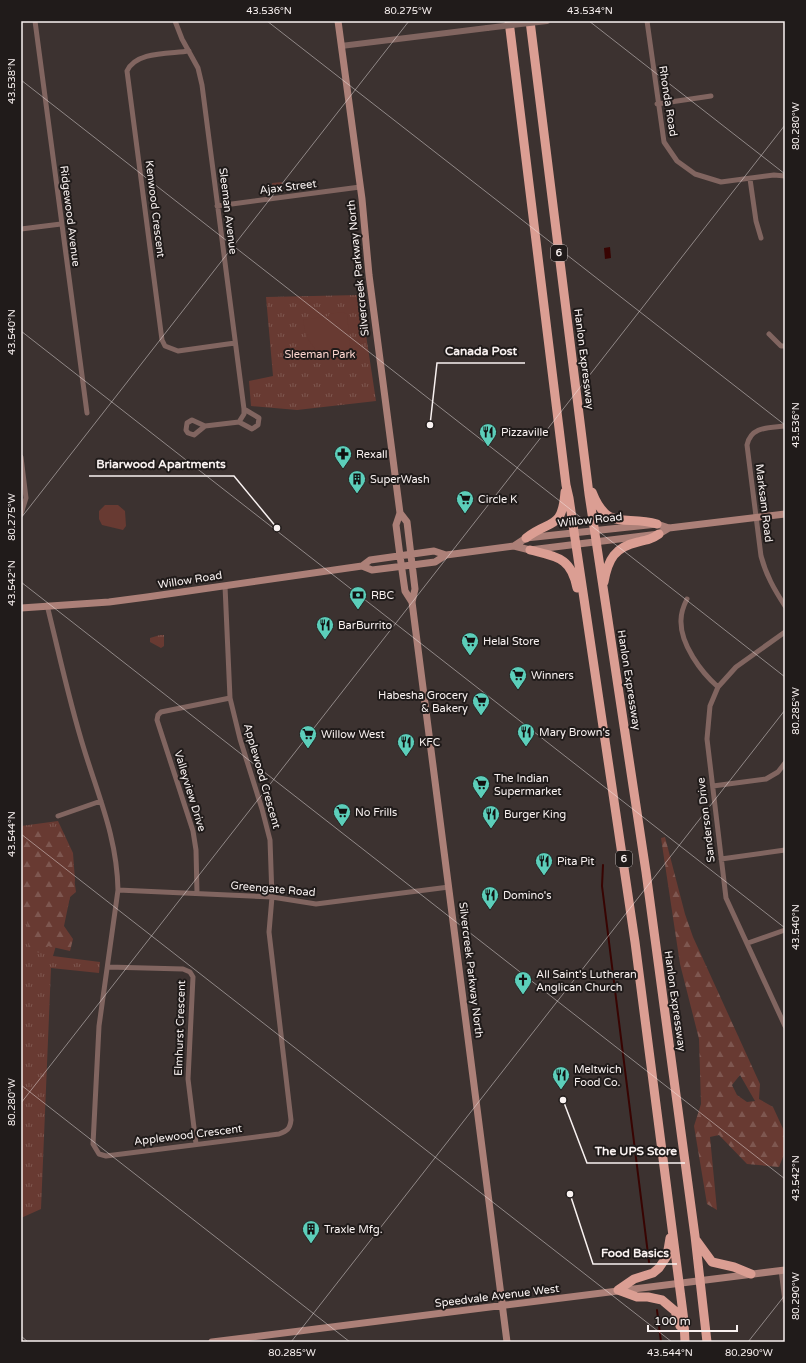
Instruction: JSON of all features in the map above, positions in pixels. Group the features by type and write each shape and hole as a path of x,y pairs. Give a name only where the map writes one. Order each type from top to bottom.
{"highway":[{"name":"6","path":"509,21 566,485 586,609 635,942 672,1229 684,1338"},
{"name":"Hanlon Expressway","path":"530,21 582,440 646,872 695,1236 707,1342"},
{"path":"589,484 597,503 609,517 620,521 648,521 658,529 652,539 636,542 619,549 613,555 607,567 603,589"},
{"path":"526,538 557,522 562,513 566,485"},
{"path":"530,550 562,559 571,568 580,599 586,609"},
{"path":"618,1290 634,1279 653,1273 659,1268 667,1256 672,1229"},
{"path":"695,1236 701,1248 712,1262 734,1267 751,1274"},
{"path":"618,1290 637,1297 648,1297 662,1300 675,1312 684,1338"}],"main road":[{"name":"Silvercreek Parkway North","path":"338,21 400,513 396,525 405,591 412,602"},
{"name":"Silvercreek Parkway North","path":"400,513 407,522 415,589 412,602 507,1342"},
{"name":"Willow Road","path":"514,546 526,538 595,531 669,528 785,514"},
{"name":"Willow Road","path":"21,608 47,605 110,602 362,566 370,560 434,551 446,555 514,546 530,550 596,542 658,529"},
{"name":"Willow Road","path":"362,566 372,570 436,562 446,555"},
{"name":"Speedvale Avenue West","path":"212,1342 502,1307 678,1282 699,1281 783,1270"}],"street":[{"name":"Ridgewood Avenue","path":"35,21 87,413"},
{"name":"Sleeman Avenue","path":"175,21 177,28 199,70 202,85 244,409 244,414 239,422"},
{"path":"341,46 547,21"},
{"name":"Rhonda Road","path":"647,21 657,104 664,142 668,151 685,168 694,174 721,182 774,175 785,176"},
{"name":"Kenwood Crescent","path":"189,51 142,57 130,65 127,71 162,340 165,346 178,351 235,343"},
{"path":"657,104 710,96"},
{"path":"750,179 756,221 761,238"},
{"name":"Ajax Street","path":"217,206 360,187"},
{"path":"21,229 61,224"},
{"path":"769,334 781,346 785,346"},
{"path":"205,426 239,422 252,429 258,425 259,418 256,414 244,409"},
{"name":"Marksam Road","path":"785,426 756,430 748,440 747,445 755,518 764,571 771,585 785,606"},
{"path":"21,457 26,498 21,514"},
{"name":"Applewood Crescent","path":"47,605 74,717 115,848 118,890 99,1026 93,1144 99,1154 106,1156 279,1134 290,1127 291,1120 268,932 272,897 270,840 262,808 240,739 230,698 225,586"},
{"path":"687,599 680,621 686,640 695,660 707,677 718,687"},
{"name":"Sanderson Drive","path":"785,632 736,667 718,687 710,706 707,726 707,739 726,898 785,1026"},
{"name":"Valleyview Drive","path":"197,893 196,850 193,831 157,720 158,715 162,712 230,698"},
{"path":"713,786 766,779 778,772 785,763"},
{"path":"58,816 101,801"},
{"path":"721,859 785,850"},
{"name":"Greengate Road","path":"118,890 272,897 316,904 449,887"},
{"path":"748,944 785,930"},
{"name":"Elmhurst Crescent","path":"108,967 183,969 190,972 194,977 188,1079 196,1144"},
{"path":"783,1270 785,1302"}],"green space":[{"path":"282,182 283,190 273,191 272,183"},
{"name":"Sleeman Park","path":"360,295 376,401 297,410 251,406 249,381 273,376 266,297"},
{"path":"342,312 347,314 351,356 337,357 317,352 306,336 303,320 329,316 329,314"},
{"path":"105,505 118,505 125,511 126,526 123,530 102,525 99,519 99,511"},
{"path":"164,635 164,646 161,648 150,642 150,638"},
{"path":"58,821 73,853 75,880 53,956 100,962 99,973 51,968 41,1209 21,1218 21,826"},
{"path":"58,825 72,853 76,892 70,897 64,926 73,939 70,951 48,946 44,954 29,950 27,919 21,915 21,831 42,830 46,834 52,832"},
{"path":"665,837 685,914 693,937 760,1084 759,1099 773,1107 785,1133 785,1152 779,1167 747,1164 719,1135 710,1137 717,1210 707,1204 694,1126 701,1104 699,1039 680,964 661,838","holes":["740,1075 755,1101 747,1102 737,1095 732,1085"]}],"shaded area":[{"path":"610,247 611,258 605,259 604,248"}],"waterway":[{"path":"603,865 602,886 649,1262"},
{"path":"657,1310 661,1342"}],"place":[{"name":"Canada Post","path":"430,425"},
{"name":"Pizzaville","path":"488,447"},
{"name":"Rexall","path":"343,469"},
{"name":"SuperWash","path":"357,494"},
{"name":"Circle K","path":"465,514"},
{"name":"Briarwood Apartments","path":"277,528"},
{"name":"RBC","path":"358,610"},
{"name":"BarBurrito","path":"325,640"},
{"name":"Helal Store","path":"470,656"},
{"name":"Winners","path":"518,690"},
{"name":"Habesha Grocery & Bakery","path":"481,716"},
{"name":"Mary Brown's","path":"526,747"},
{"name":"Willow West","path":"308,749"},
{"name":"KFC","path":"406,757"},
{"name":"The Indian Supermarket","path":"481,799"},
{"name":"No Frills","path":"342,827"},
{"name":"Burger King","path":"491,829"},
{"name":"Pita Pit","path":"544,876"},
{"name":"Domino's","path":"490,910"},
{"name":"All Saint's Lutheran Anglican Church","path":"523,995"},
{"name":"Meltwich Food Co.","path":"561,1090"},
{"name":"The UPS Store","path":"563,1100"},
{"name":"Food Basics","path":"570,1194"},
{"name":"Traxle Mfg.","path":"311,1244"}]}
